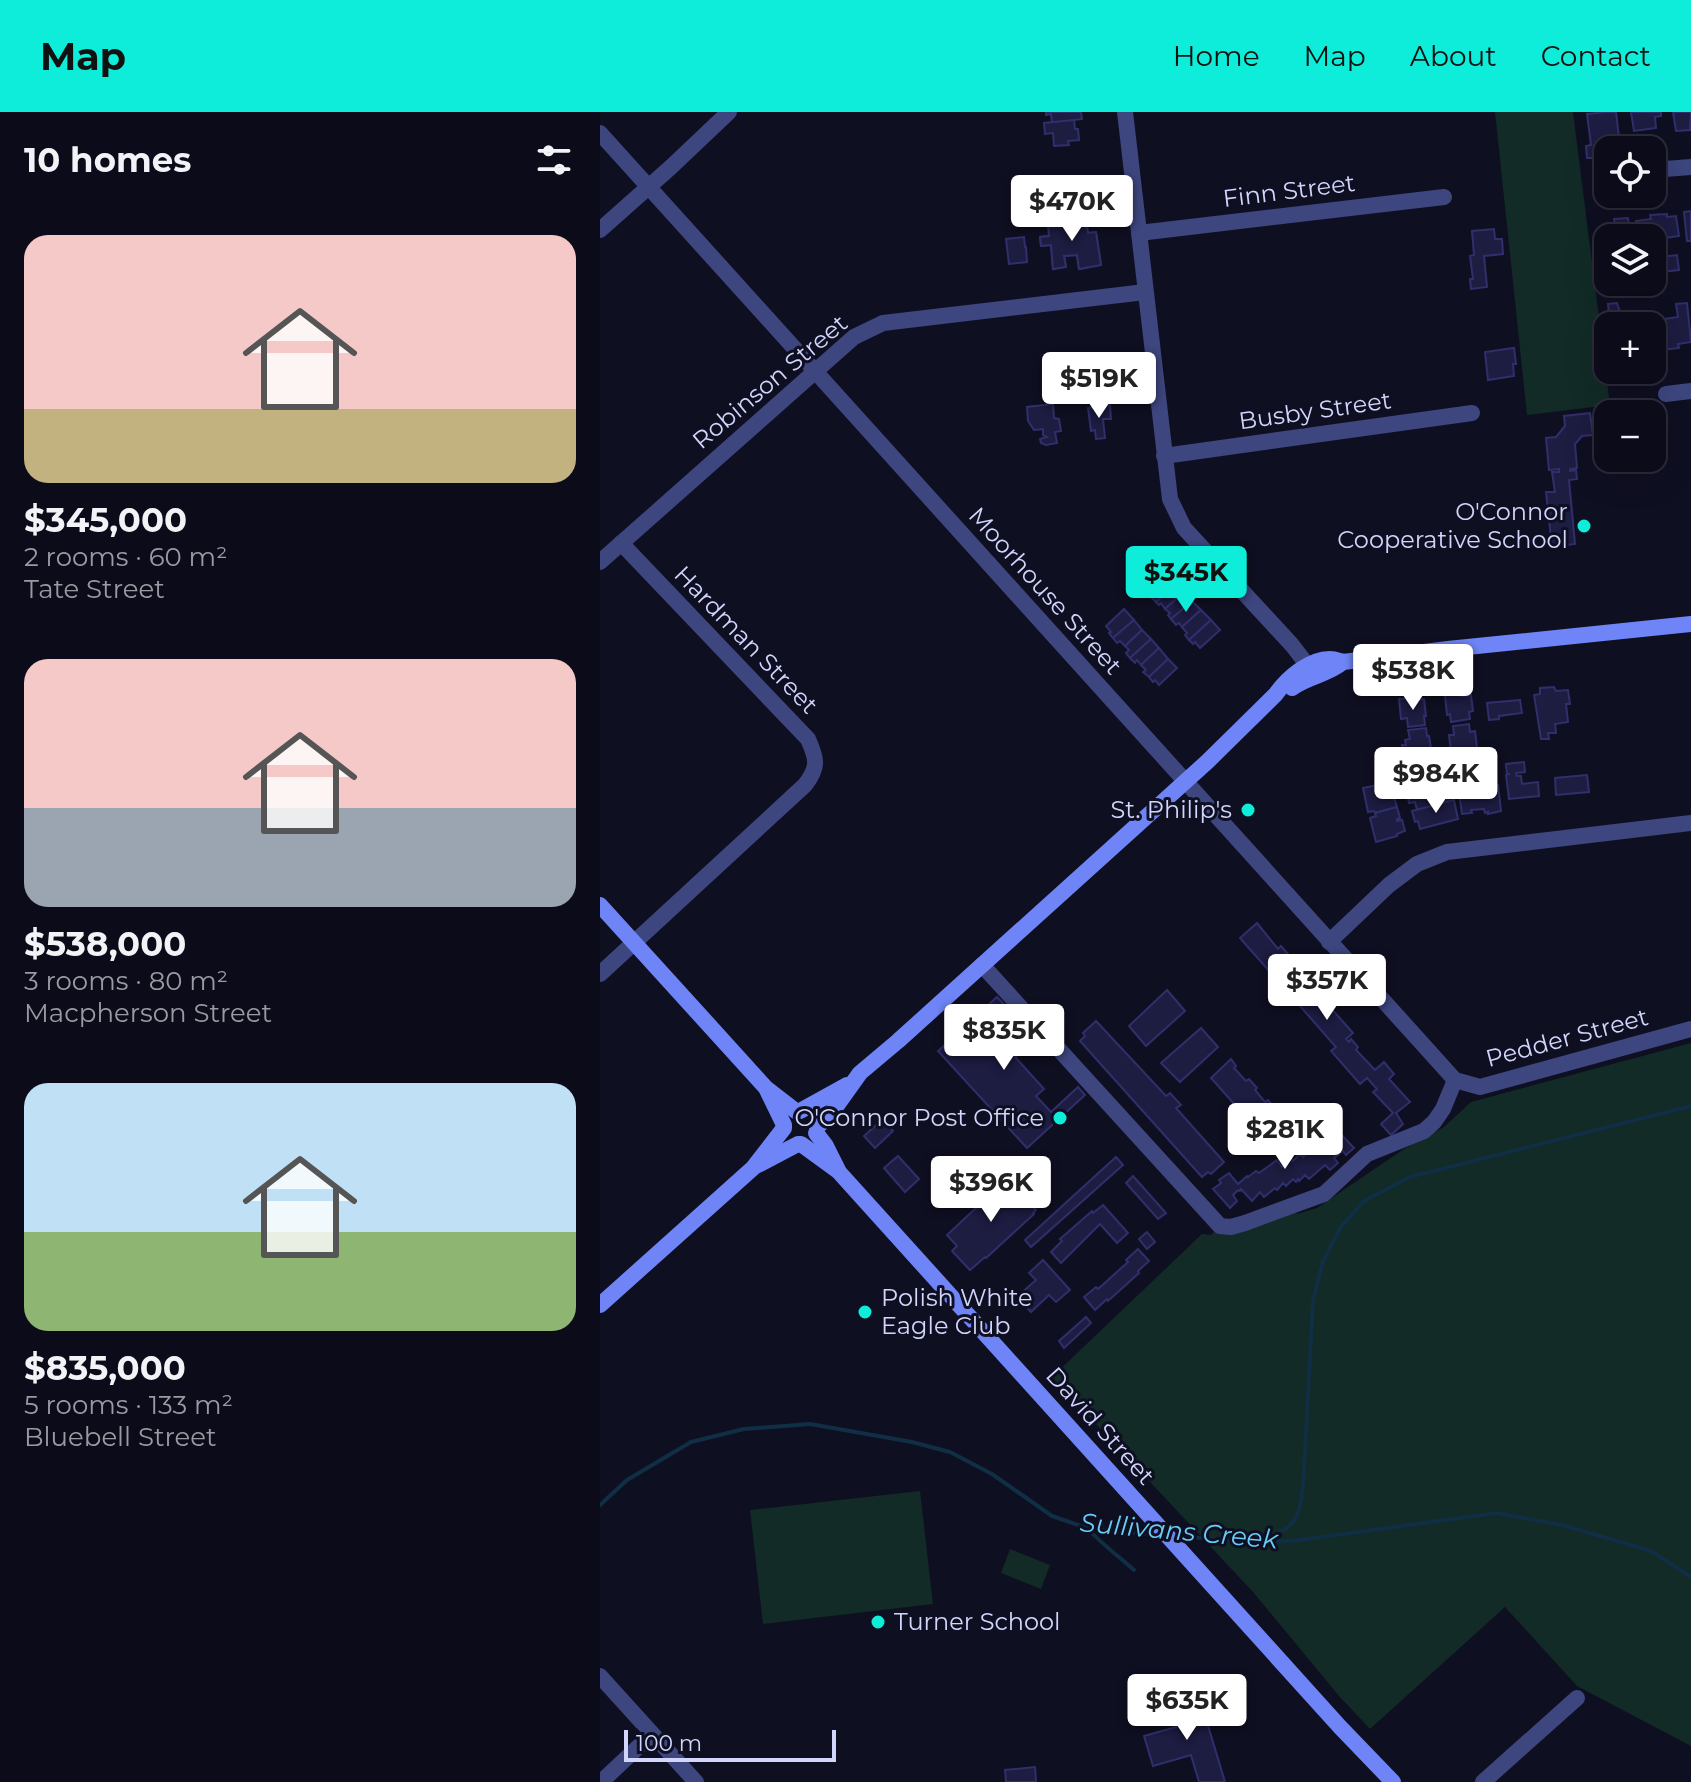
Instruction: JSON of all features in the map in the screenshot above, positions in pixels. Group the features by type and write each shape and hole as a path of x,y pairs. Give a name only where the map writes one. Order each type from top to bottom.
{"street":[{"path":"600,230 729,112"},
{"path":"1125,112 1170,499 1184,528 1312,670 1333,671 1343,662 1448,649 1691,624"},
{"name":"Moorhouse Street","path":"600,133 1455,1080"},
{"path":"1666,169 1691,167"},
{"name":"Finn Street","path":"1139,233 1444,197"},
{"name":"Robinson Street","path":"600,562 854,337 883,323 1145,292"},
{"path":"1666,394 1691,391"},
{"name":"Busby Street","path":"1164,456 1472,413"},
{"name":"Hardman Street","path":"600,974 805,785 814,773 816,763 808,739 621,543"},
{"path":"600,1305 753,1168 790,1115 852,1082 1185,782 1276,694 1288,691 1312,670"},
{"path":"1329,942 1389,885 1417,864 1447,852 1691,823"},
{"path":"600,905 766,1088 799,1111 811,1115 817,1130"},
{"path":"982,965 1220,1226 1245,1223 1324,1194 1367,1154 1424,1131 1443,1109 1455,1080"},
{"name":"Pedder Street","path":"1455,1080 1480,1087 1691,1029"},
{"path":"753,1168 809,1142 852,1082"},
{"path":"766,1088 788,1139 800,1144"},
{"name":"David Street","path":"817,1130 838,1171"},
{"name":"David Street","path":"800,1144 838,1171 1393,1782"},
{"path":"600,1676 696,1782"},
{"path":"1483,1782 1577,1698"},
{"path":"601,1782 652,1734"}],"green space":[{"path":"1495,112 1573,112 1598,312 1594,312 1594,384 1607,384 1609,400 1594,400 1594,407 1527,415"},
{"path":"1691,1043 1691,1746 1577,1686 1505,1607 1370,1729 1253,1592 1052,1377 1202,1234 1228,1232 1317,1208 1404,1149 1444,1127 1471,1102"},
{"path":"920,1491 933,1604 763,1624 750,1510"},
{"path":"1010,1549 1050,1565 1041,1589 1001,1573"}],"building":[{"path":"1046,112 1081,112 1082,119 1052,123 1051,114 1046,115"},
{"path":"1616,112 1619,136 1594,136 1593,158 1587,158 1586,146 1591,145 1587,114"},
{"path":"1631,112 1661,112 1661,116 1655,117 1656,128 1634,131"},
{"path":"1673,112 1691,112 1690,130 1676,131"},
{"path":"1074,120 1079,140 1068,141 1069,145 1054,146 1053,133 1045,134 1044,123"},
{"path":"1691,211 1691,241 1687,241 1684,212"},
{"path":"1650,215 1676,216 1679,236 1666,238 1666,224 1636,224 1636,221 1651,219"},
{"path":"1076,217 1076,221 1086,221 1088,233 1096,232 1101,265 1079,269 1077,255 1064,256 1066,267 1053,269 1051,245 1041,246 1040,237 1049,236 1048,220","holes":["1074,228 1076,240 1063,242 1061,230"]},
{"path":"1076,217 1076,221 1086,221 1088,233 1096,232 1101,265 1079,269 1077,255 1064,256 1066,267 1053,269 1051,245 1041,246 1040,237 1049,236 1048,220"},
{"path":"1628,218 1629,224 1615,224 1614,219"},
{"path":"1494,229 1495,239 1502,239 1503,254 1484,256 1487,287 1471,289 1470,256 1474,255 1472,231"},
{"path":"1024,237 1027,262 1009,264 1006,239"},
{"path":"1677,255 1679,270 1666,271 1666,256"},
{"path":"1617,303 1620,312 1609,312 1608,304"},
{"path":"1687,303 1691,342 1666,350 1666,319 1678,317 1676,304"},
{"path":"1514,348 1514,376 1488,380 1485,352"},
{"path":"1053,404 1054,418 1059,419 1061,431 1055,432 1057,443 1046,445 1040,439 1047,437 1043,435 1043,429 1034,430 1028,421 1027,407"},
{"path":"1110,405 1111,419 1103,419 1105,438 1096,439 1095,430 1091,431 1088,408"},
{"path":"1590,413 1593,435 1582,436 1575,444 1577,468 1570,469 1576,470 1577,479 1569,480 1575,544 1552,547 1546,492 1555,492 1552,472 1559,472 1559,469 1549,470 1546,438 1556,437 1565,426 1564,416"},
{"path":"1166,572 1176,584 1156,602 1147,589"},
{"path":"1176,584 1184,592 1165,609 1156,602"},
{"path":"1184,592 1192,601 1171,619 1165,609"},
{"path":"1192,601 1201,610 1182,627 1179,623 1176,625 1171,619"},
{"path":"1124,609 1134,620 1113,638 1106,626"},
{"path":"1201,610 1211,620 1189,640 1182,627"},
{"path":"1134,620 1142,630 1125,646 1120,641 1117,643 1113,638"},
{"path":"1211,620 1220,630 1200,648 1189,640"},
{"path":"1142,630 1151,639 1130,658 1125,646"},
{"path":"1151,639 1159,648 1141,665 1137,660 1135,663 1130,658"},
{"path":"1159,648 1168,659 1149,677 1141,665"},
{"path":"1168,659 1177,668 1159,685 1149,677"},
{"path":"1554,687 1556,691 1568,690 1568,722 1555,724 1556,733 1548,733 1549,739 1541,739 1534,695 1540,694 1540,688"},
{"path":"1460,693 1461,696 1471,695 1473,711 1469,712 1470,719 1451,722 1445,695"},
{"path":"1399,699 1424,699 1425,725 1408,727 1407,718 1401,719"},
{"path":"1520,700 1522,713 1489,720 1487,703"},
{"path":"1469,724 1470,732 1475,731 1477,748 1451,751 1449,735 1454,735 1453,726"},
{"path":"1426,728 1432,754 1404,757 1402,745 1410,739 1408,730"},
{"path":"1438,762 1439,767 1447,765 1450,777 1407,792 1405,784 1412,782 1410,776 1413,776 1411,768"},
{"path":"1524,762 1525,772 1516,773 1517,776 1521,776 1522,784 1538,782 1539,796 1509,799 1506,775 1510,774 1507,774 1506,764"},
{"path":"1479,764 1481,779 1490,778 1498,785 1501,811 1488,814 1484,809 1471,810 1472,813 1462,814 1459,766"},
{"path":"1587,775 1589,792 1556,795 1555,778"},
{"path":"1383,784 1384,787 1392,785 1395,795 1390,796 1394,797 1397,807 1368,812 1363,788"},
{"path":"1444,785 1444,788 1452,786 1455,798 1417,810 1415,802 1409,803 1407,792"},
{"path":"1454,800 1458,819 1420,829 1418,821 1415,822 1412,811"},
{"path":"1397,807 1400,818 1397,821 1402,820 1405,831 1376,842 1370,818 1376,816 1375,813"},
{"path":"1257,923 1278,949 1281,946 1294,961 1292,964 1317,992 1320,989 1334,1004 1330,1007 1353,1033 1346,1039 1349,1042 1351,1039 1358,1047 1356,1050 1375,1070 1384,1062 1394,1074 1389,1079 1410,1102 1396,1113 1403,1124 1391,1135 1381,1124 1393,1113 1373,1092 1377,1089 1367,1078 1360,1084 1331,1051 1336,1047 1240,938"},
{"path":"1167,990 1185,1011 1146,1046 1129,1026"},
{"path":"997,997 1032,1034 1025,1041 1029,1045 1015,1057 1044,1089 1036,1096 1051,1112 1078,1087 1085,1095 1027,1148 938,1051"},
{"path":"1096,1021 1166,1096 1170,1093 1181,1105 1176,1108 1224,1162 1211,1174 1208,1172 1202,1177 1080,1041 1085,1036 1083,1033"},
{"path":"1201,1028 1218,1047 1180,1082 1161,1063"},
{"path":"1231,1059 1236,1066 1234,1068 1246,1081 1249,1079 1265,1102 1268,1100 1273,1106 1252,1124 1211,1078"},
{"path":"883,1119 893,1131 875,1148 864,1136"},
{"path":"1337,1130 1354,1148 1346,1155 1343,1151 1334,1158 1338,1163 1330,1170 1325,1165 1309,1179 1305,1175 1296,1182 1293,1179 1264,1197 1260,1192 1252,1201 1241,1189 1238,1190 1233,1195 1237,1201 1230,1208 1213,1189 1229,1173 1238,1184 1277,1160 1282,1167 1300,1154 1303,1157 1313,1151 1321,1144 1319,1142"},
{"path":"898,1156 919,1179 905,1192 884,1168"},
{"path":"1116,1157 1123,1165 1031,1247 1025,1240"},
{"path":"1133,1176 1166,1213 1158,1219 1126,1183"},
{"path":"1007,1179 1036,1210 970,1270 952,1251 957,1246 947,1235"},
{"path":"1103,1205 1128,1233 1117,1243 1100,1224 1061,1263 1051,1252 1062,1241 1060,1239"},
{"path":"1147,1232 1155,1242 1147,1249 1139,1239"},
{"path":"1138,1249 1149,1261 1095,1310 1084,1297 1096,1287 1098,1289"},
{"path":"1043,1260 1070,1290 1056,1302 1049,1295 1031,1312 1017,1297 1036,1280 1029,1273"},
{"path":"1086,1317 1091,1323 1064,1348 1059,1341"},
{"path":"1192,1696 1199,1721 1206,1719 1225,1782 1199,1782 1191,1755 1153,1766 1144,1736 1176,1727 1169,1702"},
{"path":"1035,1767 1036,1782 1006,1782 1005,1770"}],"waterway":[{"path":"1265,1539 1284,1530 1297,1515 1303,1487 1313,1301 1323,1261 1340,1228 1364,1201 1410,1177 1691,1106"},
{"name":"Sullivans Creek","path":"600,1505 627,1480 691,1442 744,1429 810,1424 950,1452 992,1474 1052,1516 1087,1528 1160,1535"},
{"name":"Sullivans Creek","path":"1177,1536 1292,1541 1497,1513 1566,1526 1651,1551 1691,1577"},
{"path":"1088,1529 1134,1570"}],"place":[{"name":"O'Connor Cooperative School","path":"1584,526"},
{"name":"St. Philip's","path":"1248,810"},
{"name":"O'Connor Post Office","path":"1060,1118"},
{"name":"Polish White Eagle Club","path":"865,1312"},
{"name":"Turner School","path":"878,1622"}]}
